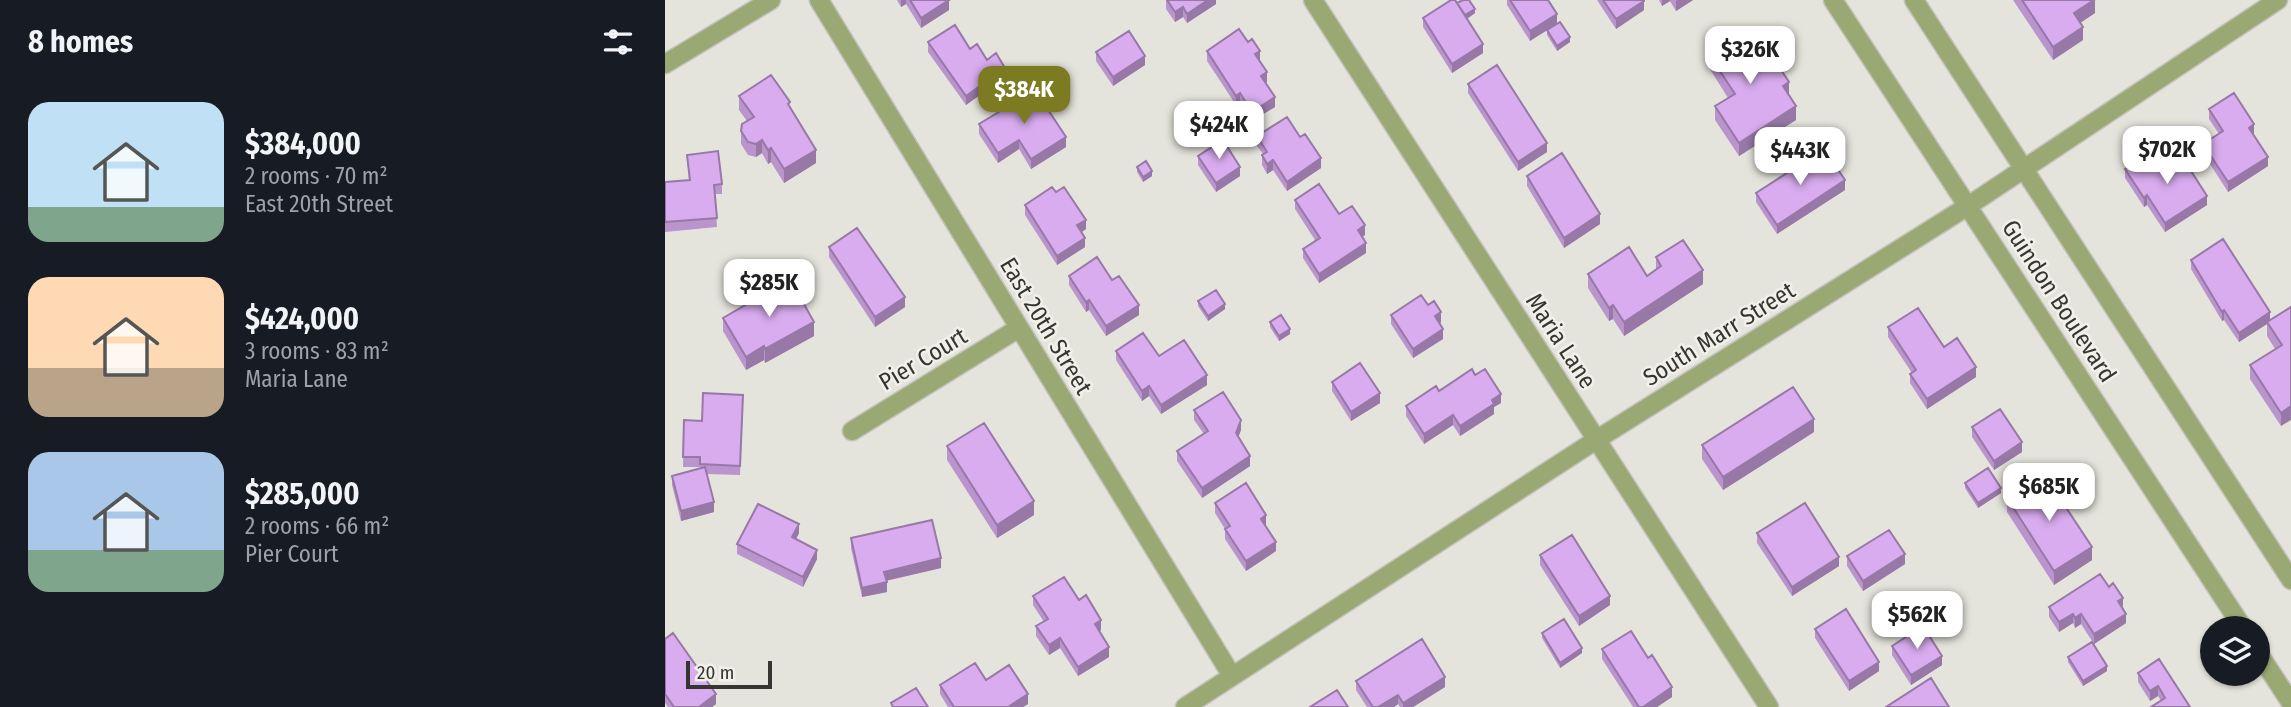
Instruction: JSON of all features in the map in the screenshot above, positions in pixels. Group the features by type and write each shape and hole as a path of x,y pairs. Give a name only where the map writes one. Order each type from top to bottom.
{"street":[{"path":"665,64 771,0"},
{"name":"East 20th Street","path":"819,0 1232,676"},
{"name":"Maria Lane","path":"1313,0 1769,707"},
{"name":"Guindon Boulevard","path":"1833,0 2235,616"},
{"name":"Guindon Boulevard","path":"1915,0 2291,580"},
{"name":"South Marr Street","path":"1185,707 1596,440 1968,206 2278,0"},
{"name":"Pier Court","path":"852,431 1019,328"},
{"path":"2270,671 2291,703"}],"building":[{"path":"910,0 949,0 921,18"},
{"path":"1167,0 1208,0 1187,14 1183,7 1175,12"},
{"path":"1455,0 1483,44 1452,64 1423,18"},
{"path":"1469,0 1475,9 1465,15 1457,3"},
{"path":"1510,0 1548,0 1557,14 1530,31"},
{"path":"1603,0 1644,0 1644,1 1616,19"},
{"path":"2022,0 2094,0 2074,13 2083,27 2053,47"},
{"path":"1560,22 1570,37 1557,46 1547,30"},
{"path":"955,25 970,49 977,44 987,60 996,53 1005,68 966,96 928,42"},
{"path":"1745,28 1762,54 1768,50 1789,82 1783,86 1796,106 1739,143 1715,106 1735,94 1708,53"},
{"path":"1239,29 1248,42 1252,39 1260,51 1255,54 1267,72 1261,76 1275,97 1252,112 1240,93 1236,96 1207,51"},
{"path":"1129,31 1145,56 1113,77 1096,52"},
{"path":"1497,65 1547,143 1518,162 1468,84"},
{"path":"771,75 790,102 788,104 816,150 784,169 771,148 768,150 762,140 756,144 748,142 741,131 742,124 754,117 739,96"},
{"path":"1035,90 1066,137 1031,159 1019,140 998,153 979,124"},
{"path":"2234,93 2254,124 2249,128 2268,157 2228,182 2203,144 2223,131 2209,109"},
{"path":"1287,117 1300,137 1305,134 1321,158 1287,182 1273,160 1267,164 1262,155 1267,152 1257,136"},
{"path":"1223,140 1240,167 1216,183 1198,156"},
{"path":"1824,149 1845,180 1777,225 1756,193"},
{"path":"718,151 722,184 714,185 717,218 665,222 665,182 690,180 687,155"},
{"path":"1562,153 1600,214 1564,238 1527,176"},
{"path":"2149,154 2160,171 2182,157 2207,196 2165,223 2147,195 2144,198 2125,169"},
{"path":"1146,161 1152,171 1143,177 1137,167"},
{"path":"1319,184 1339,214 1352,206 1365,225 1358,230 1366,243 1319,274 1303,249 1320,238 1295,200"},
{"path":"1052,187 1056,192 1064,187 1086,220 1077,225 1085,238 1057,256 1025,205"},
{"path":"857,228 905,297 875,317 829,247"},
{"path":"2223,239 2270,312 2239,333 2224,310 2222,312 2191,260"},
{"path":"1683,240 1703,270 1624,322 1613,305 1609,308 1588,274 1629,247 1647,276 1661,266 1656,257"},
{"path":"1097,257 1112,280 1119,276 1139,305 1106,326 1069,276"},
{"path":"790,279 814,322 746,357 723,318"},
{"path":"1216,290 1225,304 1208,316 1198,301"},
{"path":"1421,295 1428,305 1434,301 1441,312 1435,316 1443,329 1413,349 1391,315"},
{"path":"2291,307 2291,406 2281,413 2250,365 2282,345 2267,322"},
{"path":"1918,308 1944,347 1957,338 1976,367 1927,399 1910,374 1916,370 1888,327"},
{"path":"1281,315 1290,329 1279,336 1270,322"},
{"path":"1143,333 1159,356 1184,340 1207,375 1161,405 1149,386 1142,391 1116,351"},
{"path":"1360,363 1380,393 1351,412 1332,382"},
{"path":"1472,369 1475,375 1485,369 1501,394 1492,400 1494,404 1460,426 1453,415 1424,434 1406,406 1436,386 1439,391"},
{"path":"1793,387 1814,419 1723,477 1702,445"},
{"path":"1223,392 1241,420 1236,433 1250,456 1202,488 1177,451 1208,431 1194,410"},
{"path":"703,393 743,395 740,466 700,464 700,457 683,457 684,420 702,421"},
{"path":"2000,409 2022,442 1994,461 1972,427"},
{"path":"984,423 1034,501 997,525 947,446"},
{"path":"705,467 714,502 681,511 672,476"},
{"path":"1988,468 2001,488 1978,503 1965,483"},
{"path":"2044,474 2092,547 2054,571 2007,498"},
{"path":"1246,483 1266,515 1261,519 1276,542 1246,561 1225,529 1230,526 1215,503"},
{"path":"1805,503 1839,557 1792,587 1757,533"},
{"path":"758,504 799,524 792,537 817,550 803,577 737,544"},
{"path":"932,520 941,558 884,572 887,582 862,588 851,538"},
{"path":"1889,530 1905,554 1863,581 1847,556"},
{"path":"1572,535 1610,596 1579,616 1540,555"},
{"path":"2100,574 2109,587 2113,583 2123,598 2118,601 2126,614 2094,634 2081,614 2075,618 2073,614 2059,622 2049,607"},
{"path":"1064,577 1079,600 1086,595 1101,620 1095,624 1109,647 1078,667 1060,638 1049,645 1036,626 1048,619 1033,596"},
{"path":"1846,609 1879,662 1849,681 1815,629"},
{"path":"1564,619 1582,648 1560,663 1542,633"},
{"path":"1923,626 1942,656 1911,675 1892,646"},
{"path":"1631,631 1648,658 1652,655 1672,687 1643,707 1639,707 1602,649"},
{"path":"673,633 716,694 699,707 674,707 665,694 665,639"},
{"path":"1422,639 1445,677 1403,703 1398,695 1378,707 1373,707 1356,681"},
{"path":"2092,642 2107,666 2083,681 2068,657"},
{"path":"2159,659 2190,707 2151,707 2165,698 2158,686 2150,691 2138,673"},
{"path":"975,663 986,680 1009,665 1028,694 1008,707 954,707 940,685"},
{"path":"1931,678 1949,707 1886,707"},
{"path":"916,688 928,707 893,707 891,703"},
{"path":"1337,690 1348,707 1310,707"}]}
